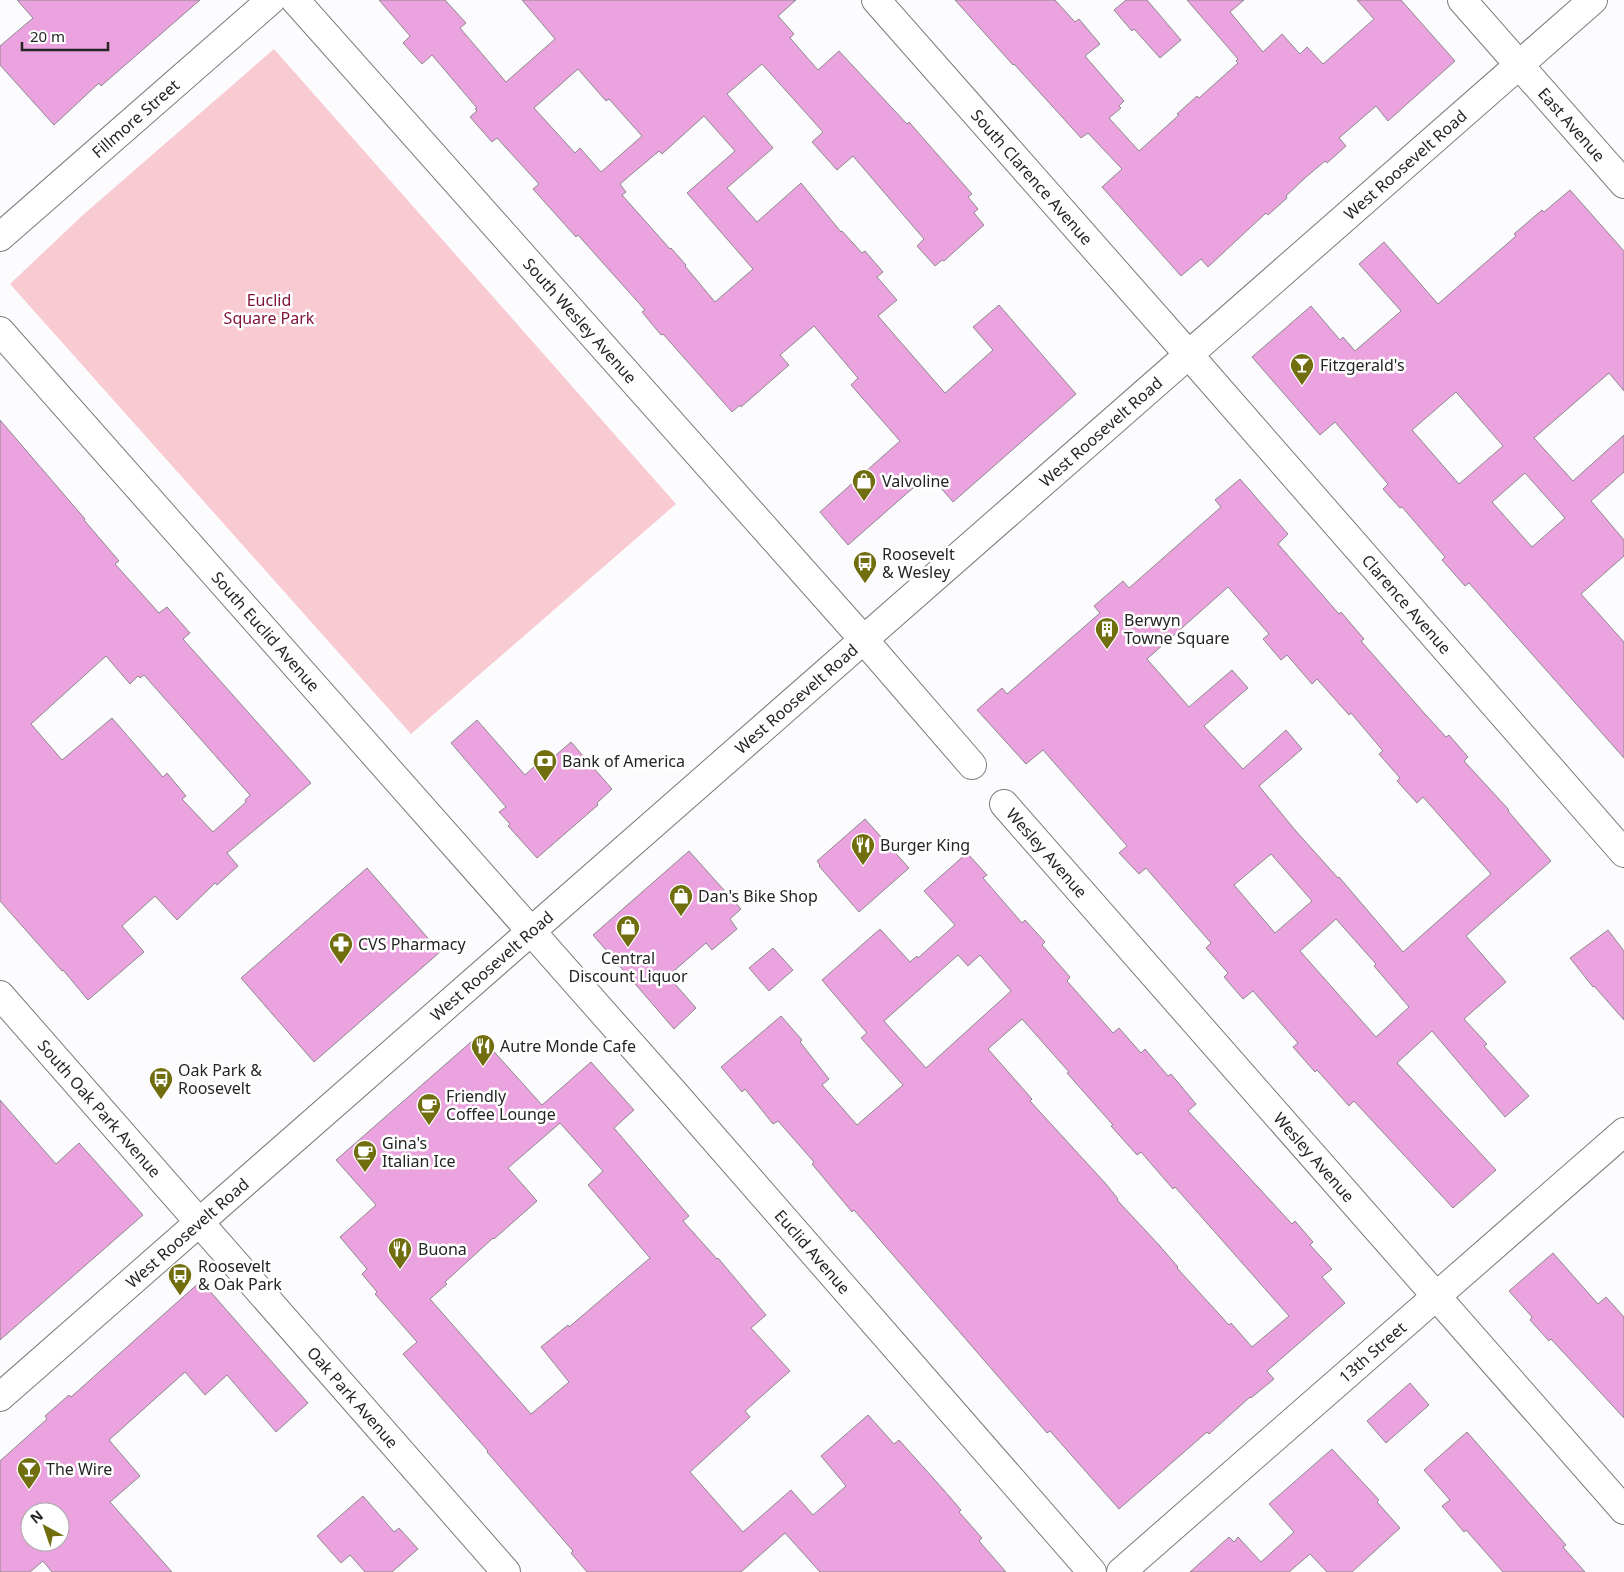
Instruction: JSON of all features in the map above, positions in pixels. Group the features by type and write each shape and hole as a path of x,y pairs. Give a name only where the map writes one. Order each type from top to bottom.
{"street":[{"name":"Fillmore Street","path":"0,237 271,0"},
{"name":"South Wesley Avenue","path":"295,0 864,640"},
{"name":"South Clarence Avenue","path":"876,0 1189,354"},
{"name":"East Avenue","path":"1462,0 1624,184"},
{"name":"West Roosevelt Road","path":"0,1398 1593,0"},
{"name":"South Euclid Avenue","path":"0,331 532,932"},
{"name":"Clarence Avenue","path":"1189,354 1624,853"},
{"path":"864,640 972,766"},
{"name":"Wesley Avenue","path":"1004,804 1624,1510"},
{"name":"Euclid Avenue","path":"532,932 874,1320 1092,1572"},
{"name":"South Oak Park Avenue","path":"0,995 200,1222"},
{"name":"13th Street","path":"1121,1572 1624,1132"},
{"name":"Oak Park Avenue","path":"200,1222 506,1572"}],"green space":[{"name":"Euclid Square Park","path":"274,49 676,504 411,734 10,284 84,214"}],"building":[{"path":"17,0 200,0 101,86 99,83 54,125 0,65 0,46 33,18"},
{"path":"379,0 445,0 466,23 460,28 506,82 555,39 522,0 796,0 778,16 794,34 790,38 818,70 839,51 907,124 909,122 972,194 968,197 978,209 974,213 984,225 944,261 942,260 935,266 917,246 924,239 853,156 837,170 812,142 823,132 762,64 727,94 773,148 727,188 757,222 801,183 841,232 862,253 865,251 883,272 877,277 897,300 878,316 945,393 993,350 973,327 999,305 1076,394 953,502 929,474 848,545 820,512 900,441 851,385 858,378 814,326 780,355 789,365 741,407 740,405 732,412 663,334 661,335 642,312 645,310 578,235 576,237 533,189 539,184 497,138 492,142 470,117 477,111 475,109 477,108 432,55 422,64 403,43 410,36","holes":["578,69 606,101 609,99 642,136 601,172 580,148 575,153 534,108","704,116 735,151 687,193 753,269 715,302 686,265 622,195 626,192 620,184 659,151 662,154"]},
{"path":"955,0 1055,0 1075,22 1079,19 1100,44 1085,56 1124,101 1119,106 1121,108 1109,118 1139,151 1197,96 1199,98 1238,63 1236,61 1238,59 1187,0 1244,0 1230,12 1263,52 1282,34 1300,54 1307,47 1323,64 1374,19 1357,0 1401,0 1455,61 1388,121 1376,106 1339,138 1346,146 1327,163 1325,161 1305,178 1268,215 1266,213 1208,267 1201,259 1181,276 1102,187 1122,169 1088,133 1081,138"},
{"path":"1126,0 1147,0 1181,40 1160,58 1134,29 1132,31 1114,10"},
{"path":"1570,190 1624,251 1624,391 1609,373 1534,438 1573,481 1624,435 1624,472 1591,501 1624,540 1624,556 1581,594 1624,642 1624,758 1469,583 1465,586 1442,560 1445,557 1402,507 1400,508 1383,489 1388,484 1335,422 1320,435 1252,357 1311,306 1340,340 1343,337 1355,351 1401,311 1359,264 1384,242 1438,304 1516,236 1514,234 1542,210 1544,212","holes":["1456,392 1503,446 1459,484 1412,430","1525,473 1565,518 1532,547 1492,502"]},
{"path":"0,420 119,561 115,564 159,613 167,607 190,633 183,639 311,783 227,853 238,866 217,885 215,883 177,920 155,896 122,926 144,952 88,1000 0,901","holes":["106,656 130,684 138,676 140,678 144,675 250,795 245,800 246,802 213,832 182,799 186,796 167,773 163,777 112,718 62,760 31,724"]},
{"path":"1240,479 1288,534 1278,544 1339,614 1341,612 1364,639 1361,641 1425,714 1446,737 1449,735 1468,757 1464,761 1509,810 1551,861 1466,936 1506,982 1464,1019 1487,1044 1484,1046 1529,1096 1505,1117 1432,1031 1397,1063 1496,1170 1453,1208 1354,1101 1349,1106 1317,1070 1315,1072 1293,1047 1298,1043 1253,991 1243,999 1224,977 1228,973 1206,948 1211,943 1146,868 1139,874 1119,853 1127,846 1043,750 1026,764 977,710 1002,688 1007,694 1100,613 1094,606 1123,581 1129,588 1221,507 1215,500","holes":["1228,587 1269,634 1263,639 1281,660 1287,655 1312,684 1317,679 1349,715 1351,713 1383,751 1379,754 1400,778 1397,781 1417,803 1423,797 1491,874 1403,952 1339,877 1295,830 1259,786 1302,749 1286,730 1243,769 1204,726 1248,688 1232,670 1189,707 1147,659","1271,854 1312,901 1275,933 1234,885","1336,919 1376,964 1374,966 1409,1007 1376,1037 1300,951"]},
{"name":"Bank of America","path":"477,720 525,775 538,763 541,768 571,742 612,789 597,803 598,805 537,858 508,826 510,824 499,812 506,807 451,743"},
{"name":"Burger King","path":"865,819 909,868 859,912 819,866 817,861"},
{"path":"689,851 741,909 730,919 737,929 712,950 706,943 668,976 696,1008 674,1029 593,935"},
{"path":"967,853 987,875 983,878 1022,923 1025,920 1045,942 1042,945 1070,977 1067,981 1113,1033 1119,1028 1141,1053 1145,1049 1168,1076 1171,1074 1196,1104 1188,1111 1292,1224 1295,1221 1313,1242 1310,1245 1332,1269 1322,1277 1345,1303 1267,1371 1274,1379 1250,1397 1209,1434 1207,1432 1119,1509 1050,1431 1047,1433 854,1210 852,1212 812,1164 814,1162 778,1121 773,1124 745,1089 742,1092 721,1067 781,1016 802,1040 800,1042 829,1079 822,1085 857,1125 903,1085 861,1038 867,1033 822,980 880,929 910,962 917,956 918,958 955,925 924,891","holes":["958,955 968,966 980,955 1011,991 926,1068 884,1021","1022,1019 1069,1072 1067,1073 1137,1155 1141,1152 1173,1189 1175,1187 1289,1316 1252,1347 1231,1323 1229,1325 1177,1268 1159,1245 1117,1200 1106,1184 1030,1101 1032,1099 988,1049"]},
{"name":"CVS Pharmacy","path":"367,868 440,952 314,1062 241,978"},
{"path":"1608,930 1624,951 1624,1020 1593,987 1570,958"},
{"path":"773,948 793,970 769,991 749,968"},
{"path":"479,1035 542,1105 591,1062 634,1110 614,1128 689,1216 683,1221 718,1258 766,1315 751,1328 790,1371 745,1411 750,1417 690,1472 743,1532 791,1490 813,1515 846,1486 821,1456 868,1415 894,1444 899,1440 942,1488 961,1510 959,1512 982,1538 979,1541 1006,1572 820,1572 785,1533 741,1572 587,1572 571,1553 573,1551 403,1354 417,1342 375,1294 377,1292 362,1274 367,1269 340,1237 376,1205 336,1160","holes":["560,1123 603,1171 588,1185 650,1258 569,1327 568,1325 541,1347 569,1382 531,1414 430,1299 447,1284 445,1282 493,1238 537,1201 508,1168"]},
{"path":"0,1100 56,1164 79,1143 143,1215 0,1340"},
{"path":"1553,1253 1598,1304 1606,1297 1624,1317 1624,1418 1551,1339 1549,1341 1530,1320 1532,1317 1509,1291"},
{"path":"201,1281 308,1403 276,1432 227,1375 205,1395 185,1372 109,1440 140,1476 110,1502 172,1572 52,1572 43,1561 30,1572 0,1572 0,1461 47,1419 45,1416 69,1395 71,1397"},
{"path":"1410,1383 1429,1405 1386,1443 1367,1421"},
{"path":"1467,1432 1566,1545 1563,1547 1585,1572 1503,1572 1442,1506 1450,1500 1424,1470"},
{"path":"1332,1449 1379,1500 1377,1502 1400,1528 1352,1572 1327,1572 1310,1554 1289,1572 1190,1572 1229,1537 1234,1542 1238,1537 1261,1562 1294,1532 1269,1504"},
{"path":"363,1496 394,1532 399,1528 418,1549 392,1572 365,1572 350,1555 341,1563 317,1536"}],"place":[{"name":"Fitzgerald's","path":"1302,386"},
{"name":"Valvoline","path":"864,502"},
{"name":"Roosevelt & Wesley","path":"865,584"},
{"name":"Berwyn Towne Square","path":"1107,650"},
{"name":"Bank of America","path":"545,782"},
{"name":"Burger King","path":"863,866"},
{"name":"Dan's Bike Shop","path":"681,917"},
{"name":"Central Discount Liquor","path":"628,948"},
{"name":"CVS Pharmacy","path":"341,965"},
{"name":"Autre Monde Cafe","path":"483,1067"},
{"name":"Oak Park & Roosevelt","path":"161,1100"},
{"name":"Friendly Coffee Lounge","path":"429,1126"},
{"name":"Gina's Italian Ice","path":"365,1173"},
{"name":"Buona","path":"400,1270"},
{"name":"Roosevelt & Oak Park","path":"180,1296"},
{"name":"The Wire","path":"29,1490"}]}
